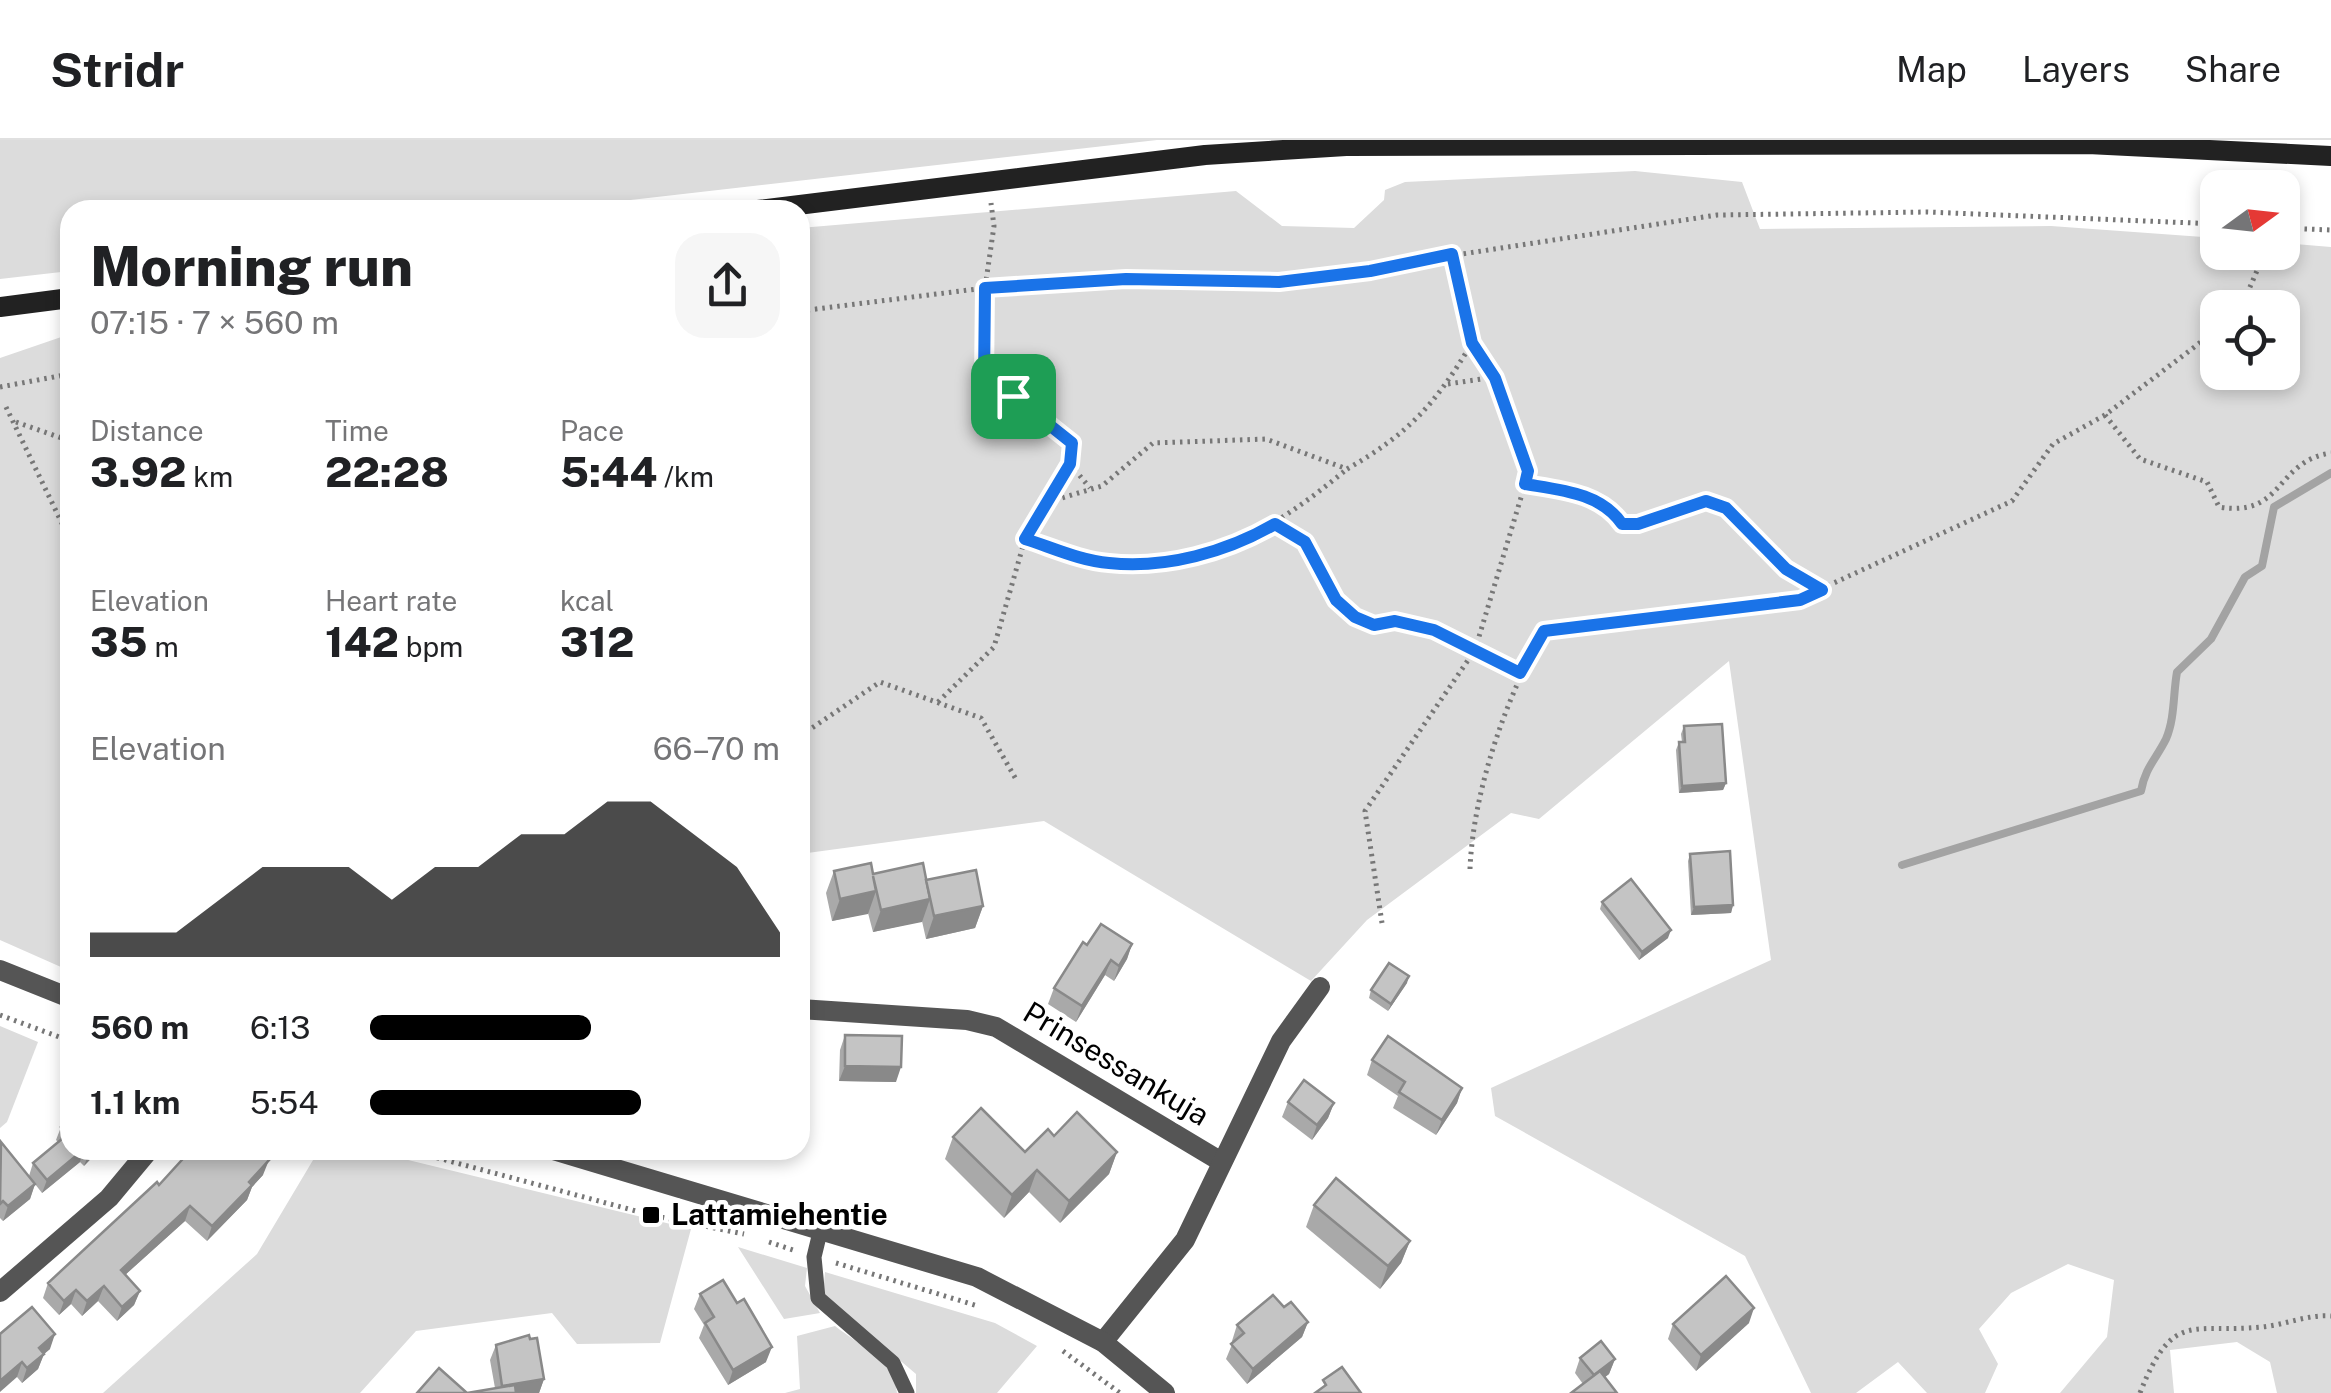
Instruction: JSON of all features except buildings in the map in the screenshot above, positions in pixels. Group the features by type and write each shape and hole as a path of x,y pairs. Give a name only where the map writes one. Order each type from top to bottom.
{"main road":[{"path":"810,203 1204,154 1346,146 2088,144 2331,156"},
{"path":"0,307 60,299"}],"street":[{"path":"0,970 60,994"},
{"path":"1104,1342 1156,1282 1185,1240 1281,1042 1320,987"},
{"name":"Prinsessankuja","path":"810,1010 967,1020 996,1027 1220,1161"},
{"path":"0,1292 109,1198 140,1160"},
{"path":"587,1160 977,1276 1104,1342 1165,1393"}],"lane":[{"path":"821,1228 814,1257 818,1298 893,1363 907,1393"}],"path":[{"path":"938,702 994,646 1025,539 1070,464 1072,443 1013,396 984,382 985,288 994,226 988,180"},
{"path":"810,310 985,288 1126,279 1279,282 1717,215 1927,212 2200,223"},
{"path":"2300,229 2331,230"},
{"path":"1382,923 1364,811 1475,650 1528,471 1495,378 1472,343 1452,254"},
{"path":"1025,539 1108,563 1173,560 1238,545 1397,440 1447,384 1472,343"},
{"path":"1470,869 1471,826 1520,673 1544,631 1800,600 2012,501 2053,444 2105,416 2200,343"},
{"path":"0,387 60,376"},
{"path":"1447,384 1495,378"},
{"path":"6,408 60,513"},
{"path":"2105,416 2140,459 2207,482 2220,506 2245,511 2266,502 2283,478 2320,455 2331,454"},
{"path":"16,422 60,437"},
{"path":"1045,503 1102,486 1153,443 1266,439 1348,469"},
{"path":"1070,464 1090,488"},
{"path":"1525,484 1592,498 1610,506 1622,524 1638,524 1706,501 1726,508 1786,569 1822,590"},
{"path":"1275,524 1305,542 1336,600 1355,617 1374,625 1395,621 1434,630 1520,673"},
{"path":"810,729 880,682 981,718 1017,781"},
{"path":"0,1015 60,1037"},
{"path":"445,1160 650,1215 746,1234"},
{"path":"763,1240 993,1311"},
{"path":"2140,1393 2166,1346 2181,1330 2217,1325 2258,1328 2331,1316"},
{"path":"1054,1345 1120,1393"}],"shaded area":[{"path":"0,140 1157,140 631,200 60,200 60,272 0,279"},
{"path":"1635,171 1742,182 1760,229 2051,226 2200,237 2200,270 2300,270 2300,244 2331,247 2331,1393 2277,1393 2270,1362 2237,1342 2170,1350 2174,1393 2060,1393 2107,1337 2114,1280 2068,1264 2011,1293 1979,1329 1998,1364 1985,1393 1927,1393 1898,1362 1856,1393 1811,1393 1745,1256 1495,1116 1491,1088 1771,960 1729,661 1539,819 1511,813 1367,920 1311,981 1044,821 810,853 810,227 1236,191 1282,226 1354,228 1384,200 1385,190 1405,182"},
{"path":"60,337 60,967 0,940 0,358"},
{"path":"0,1026 38,1042 7,1122 0,1128"},
{"path":"313,1160 408,1160 691,1229 660,1343 577,1344 552,1313 416,1331 360,1393 103,1393 257,1254"},
{"path":"738,1247 807,1268 805,1286 820,1313 784,1319"},
{"path":"825,1272 995,1323 1037,1346 997,1393 916,1393 916,1374 823,1295"},
{"path":"835,1326 883,1363 897,1393 785,1393 800,1389 797,1336"}],"waterway":[{"path":"1902,865 2141,791 2169,731 2177,672 2211,639 2245,577 2262,566 2274,507 2331,473"}],"place":[{"name":"Lattamiehentie","path":"651,1215"}],"route":[{"path":"1452,254 1472,343 1495,378 1528,471 1525,484 1592,498 1610,506 1622,524 1638,524 1706,501 1726,508 1747,524 1786,569 1822,590 1800,600 1544,631 1520,673 1434,630 1395,621 1374,625 1355,617 1336,600 1305,542 1275,524 1238,545 1173,560 1108,563 1025,539 1070,464 1072,443 1013,396 984,382 985,288 1126,279 1279,282 1370,271 1452,254"}]}
